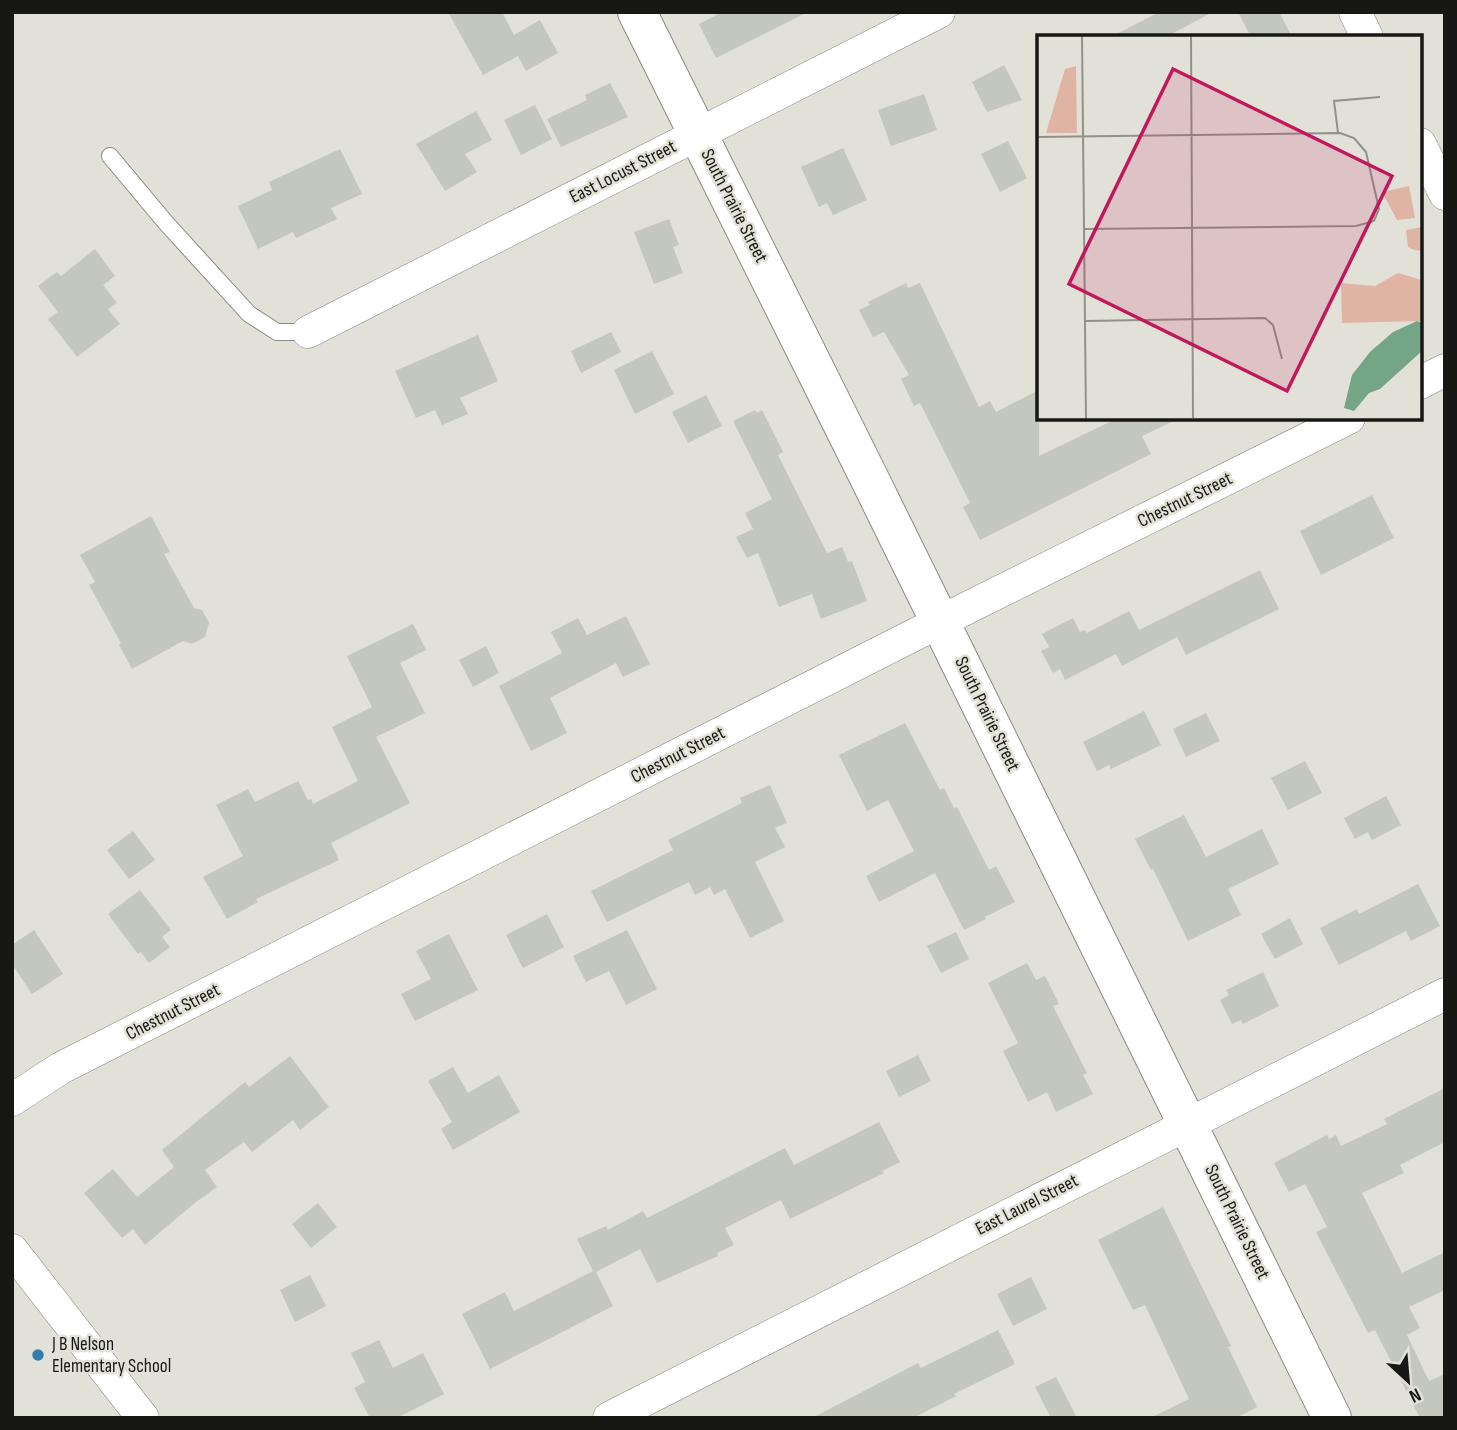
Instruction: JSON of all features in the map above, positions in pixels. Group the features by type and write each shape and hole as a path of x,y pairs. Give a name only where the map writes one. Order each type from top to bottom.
{"street":[{"name":"South Prairie Street","path":"637,12 942,621 1332,1418"},
{"name":"East Locust Street","path":"308,332 939,12"},
{"path":"1355,12 1366,35"},
{"path":"1422,148 1445,194"},
{"path":"1422,382 1445,370"},
{"name":"Chestnut Street","path":"12,1100 61,1069 942,621 1345,420"},
{"name":"East Laurel Street","path":"609,1418 1445,994"},
{"path":"12,1250 143,1418"}],"lane":[{"path":"110,156 174,233 249,314 277,331 308,332"}],"building":[{"path":"448,12 502,12 514,35 540,20 558,53 526,71 518,56 483,75"},
{"path":"722,12 808,12 716,58 699,24"},
{"path":"1159,12 1213,12 1170,35 1115,35"},
{"path":"1238,12 1279,12 1291,35 1250,35"},
{"path":"1004,65 1022,100 987,112 972,82"},
{"path":"610,83 628,117 561,147 547,119 587,100 585,95"},
{"path":"924,94 937,130 891,146 878,110"},
{"path":"535,105 552,139 521,155 504,120"},
{"path":"476,111 492,140 465,154 477,172 445,191 416,144"},
{"path":"1008,141 1027,178 1000,192 981,154"},
{"path":"843,148 867,200 833,215 827,203 819,207 801,167"},
{"path":"340,149 362,194 331,208 337,219 296,238 293,232 258,249 238,206 272,190 269,182"},
{"path":"669,219 679,245 673,247 683,273 654,284 634,232"},
{"path":"95,249 115,276 103,285 117,303 108,309 120,324 77,357 48,319 58,312 38,286 57,272 61,276"},
{"path":"906,283 908,288 920,283 979,407 990,401 996,412 1037,391 1039,456 1114,420 1176,420 1142,436 1151,454 980,540 963,507 970,503 920,403 914,406 901,379 909,375 884,332 873,337 859,310 870,305 868,302"},
{"path":"611,332 621,352 581,373 571,351"},
{"path":"478,335 498,381 460,398 468,414 442,425 435,410 416,418 395,371"},
{"path":"652,351 674,394 635,414 614,370"},
{"path":"706,395 722,426 688,443 672,412"},
{"path":"755,410 757,413 762,410 783,452 778,455 827,553 842,547 848,562 852,561 867,601 821,619 812,594 779,607 758,553 747,558 736,537 753,529 745,513 772,499 733,421"},
{"path":"1372,495 1394,538 1321,575 1300,531"},
{"path":"151,516 170,552 164,554 194,608 202,610 209,623 205,637 192,644 183,641 132,669 89,585 95,582 80,555"},
{"path":"1260,570 1279,609 1186,655 1177,637 1122,666 1116,654 1065,680 1060,669 1053,673 1041,651 1049,647 1042,634 1073,618 1080,632 1085,630 1087,633 1129,611 1139,630"},
{"path":"626,616 650,664 623,677 616,663 550,698 567,733 531,751 499,686 562,653 551,632 578,618 587,635"},
{"path":"413,624 426,650 400,663 425,713 376,737 410,803 331,843 339,860 256,899 258,902 227,919 203,877 243,856 216,805 248,789 255,802 298,781 313,804 358,781 332,727 372,707 347,656"},
{"path":"486,646 499,673 473,687 459,660"},
{"path":"1144,711 1161,745 1111,769 1109,765 1097,771 1083,742"},
{"path":"1206,713 1220,741 1186,757 1173,729"},
{"path":"905,723 940,790 944,788 954,808 957,807 989,870 996,866 1015,902 964,930 935,873 879,902 866,876 914,851 888,800 867,811 839,755"},
{"path":"1305,761 1322,793 1288,810 1271,778"},
{"path":"770,785 787,823 775,828 785,847 755,862 784,921 750,938 725,889 714,895 710,887 695,895 689,882 607,922 591,891 673,850 668,840 742,803 740,798"},
{"path":"1386,796 1401,825 1372,840 1368,832 1355,839 1344,818"},
{"path":"1184,815 1206,857 1262,829 1279,864 1228,889 1241,915 1188,941 1153,869 1151,870 1135,839"},
{"path":"133,831 155,860 129,879 107,850"},
{"path":"1418,884 1440,926 1411,941 1406,931 1339,965 1320,928 1357,909 1359,914"},
{"path":"140,890 171,930 162,937 170,947 149,963 141,952 138,954 108,914"},
{"path":"547,914 564,947 523,968 506,935"},
{"path":"1290,918 1303,944 1275,959 1261,934"},
{"path":"34,930 63,974 32,994 12,964 12,945"},
{"path":"627,930 657,989 626,1005 609,971 586,982 573,956"},
{"path":"956,932 969,959 941,973 927,946"},
{"path":"449,934 478,990 415,1021 401,994 431,979 416,951"},
{"path":"1027,963 1036,980 1045,976 1059,1004 1053,1006 1087,1073 1083,1075 1093,1094 1056,1112 1047,1092 1028,1102 1003,1051 1018,1043 988,983"},
{"path":"1263,972 1279,1006 1243,1024 1241,1020 1232,1024 1220,1000 1229,995 1226,990"},
{"path":"918,1055 931,1081 899,1097 886,1071"},
{"path":"290,1056 329,1107 300,1130 293,1120 252,1152 244,1142 205,1170 217,1187 145,1245 133,1229 122,1238 84,1193 113,1169 137,1197 174,1167 162,1150 245,1082 249,1087"},
{"path":"453,1067 468,1093 499,1075 520,1112 453,1150 441,1129 452,1122 428,1081"},
{"path":"1445,1088 1445,1142 1400,1165 1404,1173 1362,1193 1402,1273 1445,1252 1445,1290 1409,1307 1420,1328 1407,1335 1429,1381 1445,1374 1445,1418 1420,1418 1375,1330 1368,1333 1316,1232 1327,1227 1305,1184 1289,1192 1274,1163 1327,1135 1329,1139 1336,1135 1341,1146 1387,1124 1384,1119"},
{"path":"879,1122 900,1162 882,1171 884,1173 790,1219 781,1200 725,1228 734,1245 717,1253 718,1256 657,1283 640,1249 596,1272 613,1306 490,1369 462,1314 505,1292 514,1311 593,1271 577,1239 606,1226 608,1230 643,1211 647,1218 785,1148 794,1165"},
{"path":"318,1203 337,1227 311,1248 292,1224"},
{"path":"1163,1207 1231,1346 1228,1347 1257,1407 1236,1418 1150,1418 1189,1399 1145,1305 1133,1310 1098,1240"},
{"path":"310,1275 326,1306 295,1322 280,1290"},
{"path":"1031,1277 1047,1309 1013,1326 997,1294"},
{"path":"998,1330 1015,1364 913,1418 812,1418 918,1363 921,1368"},
{"path":"379,1340 393,1368 423,1353 444,1394 397,1418 370,1418 354,1388 365,1382 351,1353"},
{"path":"1056,1377 1077,1418 1051,1418 1035,1387"}],"place":[{"name":"J B Nelson Elementary School","path":"38,1355"}]}
